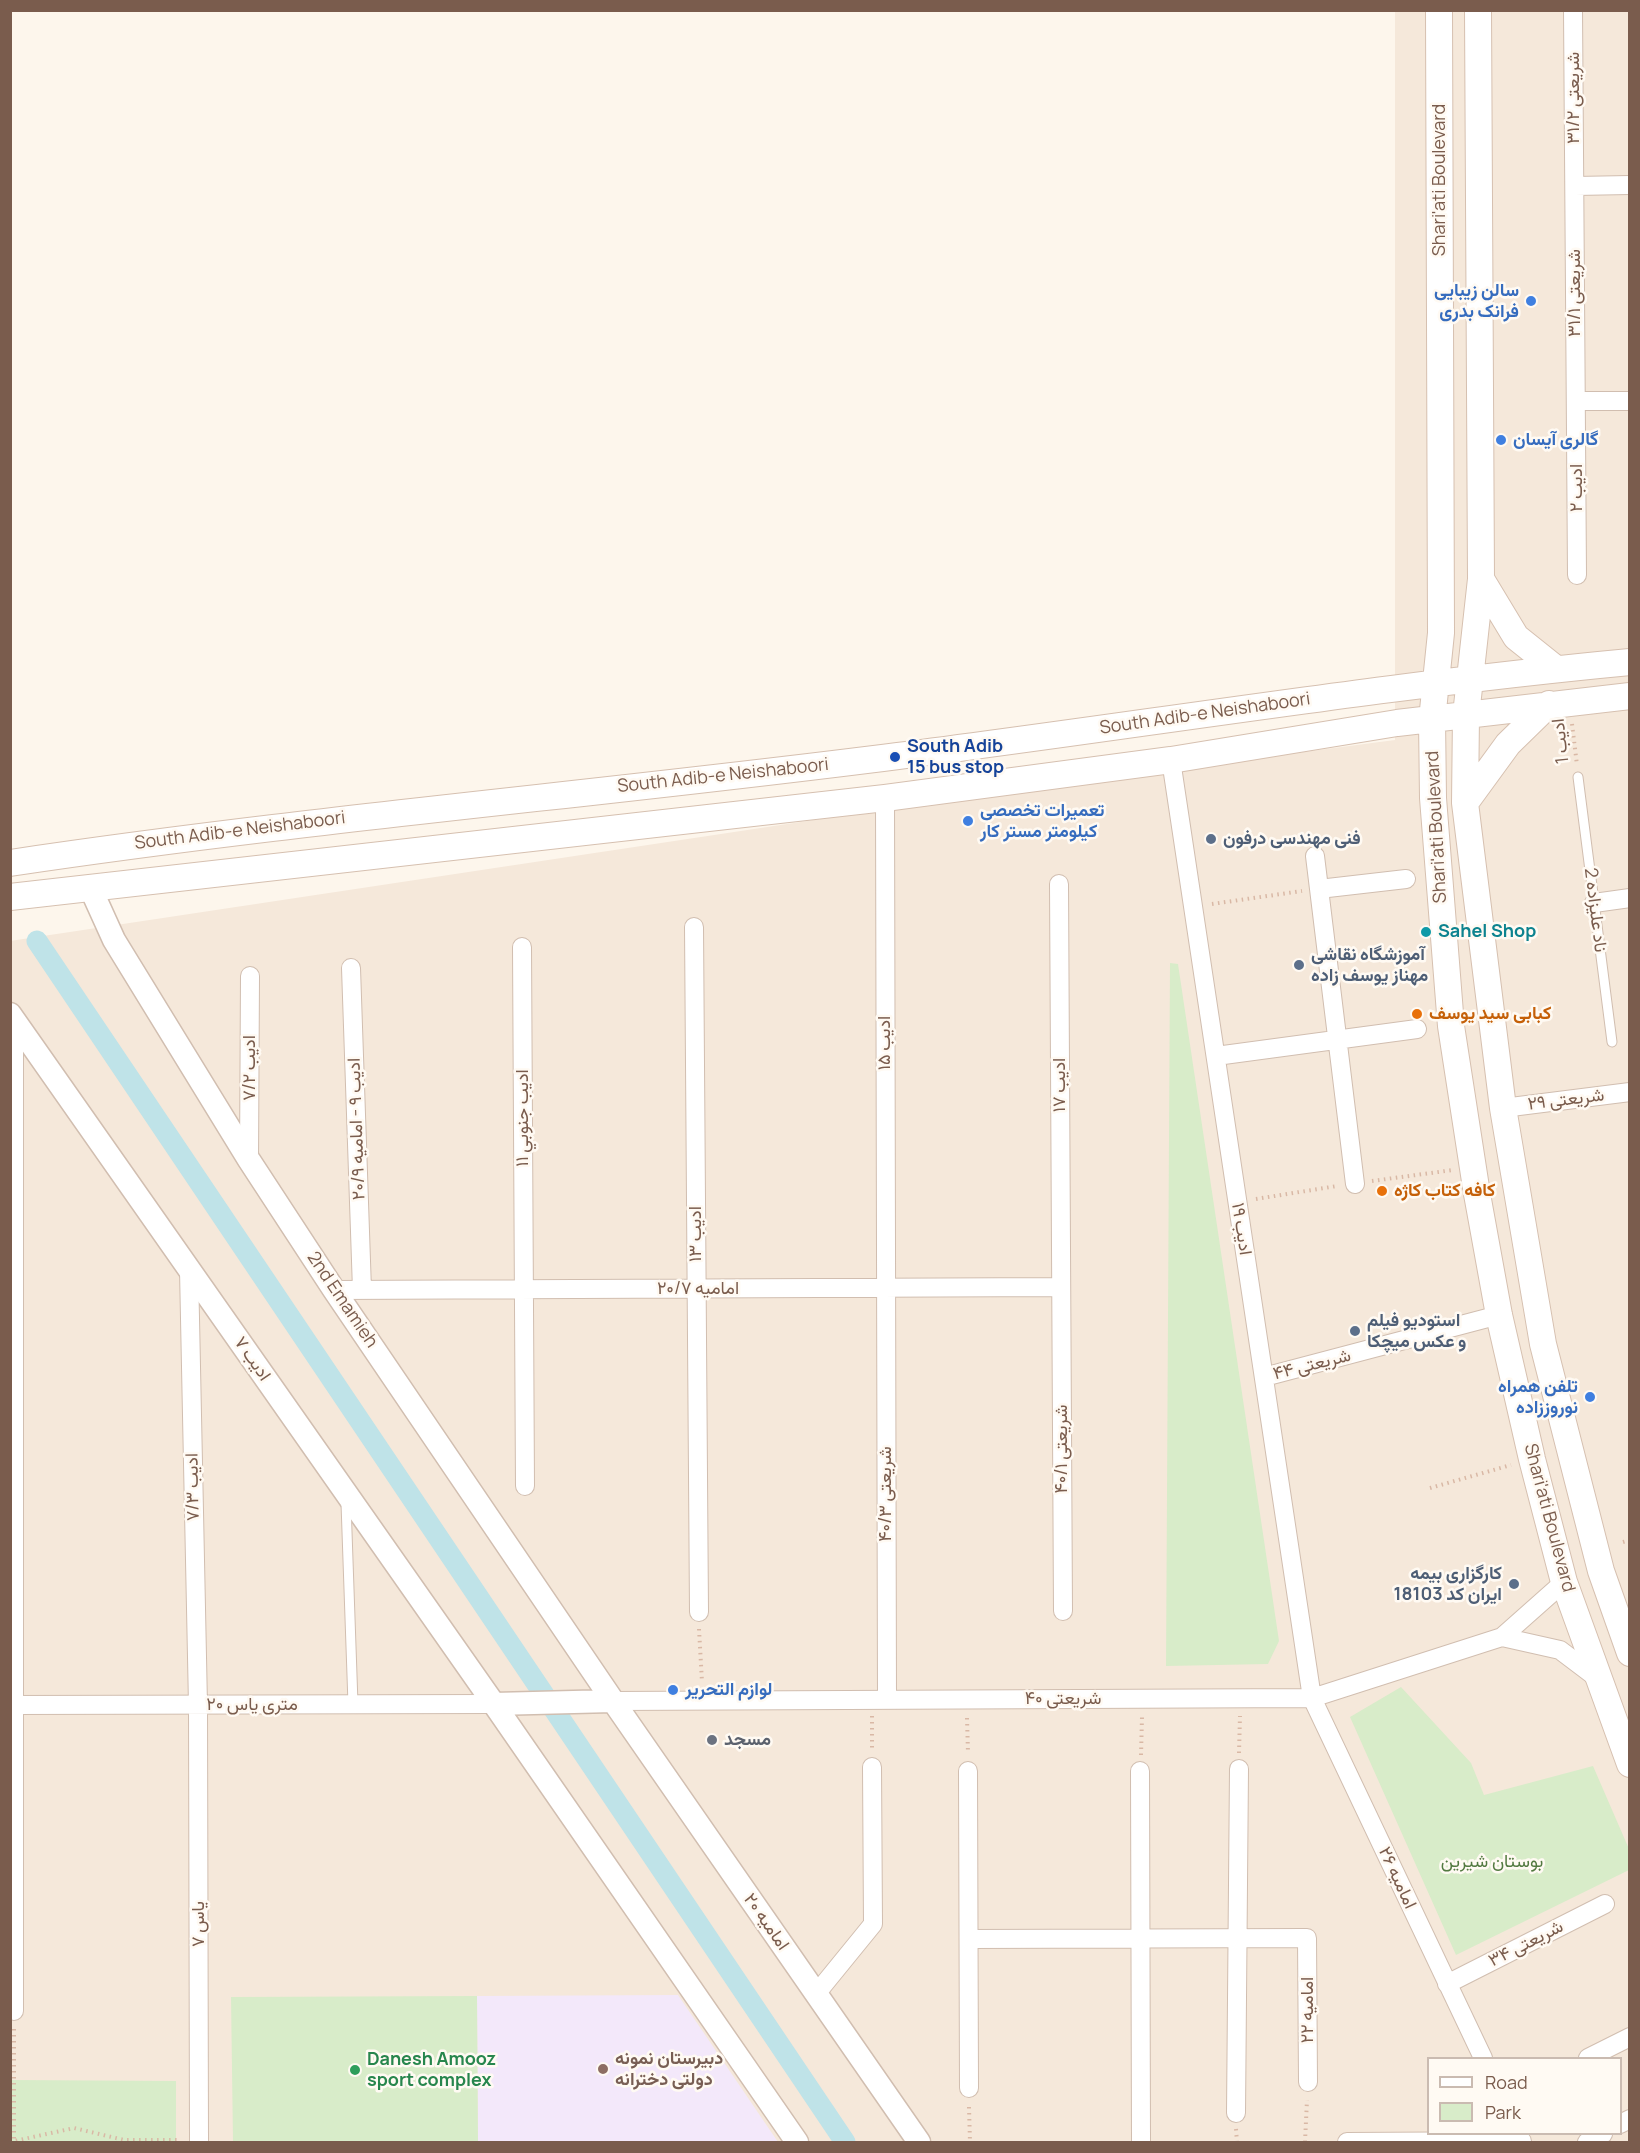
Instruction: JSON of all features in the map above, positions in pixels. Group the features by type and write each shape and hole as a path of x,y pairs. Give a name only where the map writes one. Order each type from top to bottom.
{"main road":[{"name":"Shari'ati Boulevard","path":"1439,10 1441,633 1432,720 1433,798 1451,1026 1499,1315 1532,1459 1564,1582 1629,1764"},
{"name":"Shari'ati Boulevard","path":"1478,10 1481,579 1468,680 1465,803 1503,1108 1543,1344 1601,1571 1629,1653"},
{"path":"1481,579 1516,637 1556,669"},
{"name":"South Adib-e Neishaboori","path":"10,863 152,841 895,757 1435,683 1629,662"},
{"name":"South Adib-e Neishaboori","path":"10,897 885,798 1171,760 1466,715 1629,696"},
{"path":"1465,803 1508,744 1559,703"}],"street":[{"name":"شریعتی ۳۱/۲","path":"1573,10 1575,186"},
{"path":"1575,186 1629,185"},
{"name":"شریعتی ۳۱/۱","path":"1575,186 1576,401"},
{"path":"1576,401 1629,401"},
{"name":"ادیب ۲","path":"1576,401 1577,575"},
{"name":"ادیب ۱۹","path":"1171,760 1312,1698"},
{"name":"ادیب ۱۵","path":"885,798 885,1288"},
{"path":"1316,856 1355,1184"},
{"path":"1319,889 1406,879"},
{"name":"ادیب ۱۷","path":"1059,884 1061,1287"},
{"name":"2nd Emamieh","path":"90,887 114,940 249,1160 334,1290 613,1701"},
{"path":"1594,903 1629,898"},
{"name":"ادیب ۱۳","path":"694,927 699,1612"},
{"name":"ادیب جنوبي ١١","path":"522,948 525,1486"},
{"name":"ادیب ۹ - امامیه ۲۰/۹","path":"351,968 362,1290"},
{"name":"ادیب ۷/۲","path":"249,1160 250,976"},
{"path":"12,1017 14,2011"},
{"name":"ادیب ۷","path":"12,1017 494,1704"},
{"path":"1216,1056 1417,1029"},
{"name":"شریعتی ۲۹","path":"1503,1108 1629,1092"},
{"name":"ادیب ۷/۳","path":"189,1269 198,1705"},
{"name":"امامیه ۲۰/۷","path":"334,1290 1061,1287"},
{"name":"شریعتی ۴۰/۱","path":"1061,1287 1063,1611"},
{"name":"شریعتی ۴۰/۳","path":"879,1700 885,1288"},
{"name":"شریعتی ۴۴","path":"1264,1377 1499,1315"},
{"name":"شریعتی ۴۰","path":"613,1701 1312,1698 1502,1637 1564,1582"},
{"path":"1502,1637 1560,1650 1597,1678"},
{"name":"امامیه ۲۶","path":"1312,1698 1483,2057"},
{"path":"494,1704 613,1701"},
{"name":"امامیه ۲۰","path":"613,1701 920,2142"},
{"path":"494,1704 797,2142"},
{"name":"۲۰ متری یاس","path":"12,1705 494,1704"},
{"name":"یاس ۷","path":"198,1705 199,2141"},
{"path":"816,1994 873,1924 872,1767"},
{"path":"1236,2113 1239,1769"},
{"path":"968,1771 969,2088"},
{"path":"1140,1771 1141,2142"},
{"name":"شریعتی ۳۴","path":"1447,1984 1605,1904"},
{"path":"969,1939 1237,1938"},
{"name":"امامیه ۲۲","path":"1237,1938 1307,1938 1308,2082"},
{"path":"1590,2057 1629,2037"},
{"path":"1347,2142 1521,2139"}],"lane":[{"name":"ناد علیزاده 2","path":"1578,777 1612,1042"},
{"path":"346,1494 352,1704"}],"path":[{"name":"ادیب 1","path":"1559,703 1578,777"},
{"path":"1193,906 1319,889"},
{"path":"1430,1488 1532,1459"},
{"path":"1623,1542 1629,1540"},
{"path":"699,1612 703,1701"},
{"path":"1140,1771 1143,1698"},
{"path":"1239,1769 1240,1698"},
{"path":"967,1699 968,1771"},
{"path":"872,1767 879,1700"},
{"path":"14,2011 13,2142 74,2128 124,2140 199,2141"},
{"path":"1305,2142 1308,2082"},
{"path":"969,2088 970,2142"}],"shaded area":[{"path":"1395,11 1629,11 1629,2142 11,2142 10,941 1013,790 1395,740"},
{"name":"دبیرستان نمونه دولتی دخترانه","path":"678,1995 778,2142 478,2142 477,1996"}],"green space":[{"path":"1170,963 1178,964 1279,1641 1268,1664 1166,1666"},
{"name":"بوستان شیرین","path":"1401,1687 1471,1763 1484,1795 1593,1766 1629,1849 1629,1870 1456,1955 1350,1717"},
{"name":"Danesh Amooz sport complex","path":"477,1996 478,2142 233,2142 231,1997"},
{"path":"11,2080 176,2081 176,2142 11,2142"}],"waterway":[{"path":"37,941 845,2142"}],"place":[{"name":"سالن زیبایی فرانک بدری","path":"1531,301"},
{"name":"گالری آيسان","path":"1501,440"},
{"name":"South Adib 15 bus stop","path":"895,757"},
{"name":"تعمیرات تخصصی کیلومتر مستر کار","path":"968,821"},
{"name":"فنی مهندسی درفون","path":"1211,839"},
{"name":"Sahel Shop","path":"1426,932"},
{"name":"آموزشگاه نقاشی مهناز یوسف زاده","path":"1299,965"},
{"name":"کبابی سید یوسف","path":"1417,1014"},
{"name":"کافه کتاب کاژه","path":"1382,1191"},
{"name":"استودیو فیلم و عکس میچکا","path":"1355,1331"},
{"name":"تلفن همراه نوروززاده","path":"1590,1397"},
{"name":"کارگزاری بیمه ایران کد 18103","path":"1514,1584"},
{"name":"لوازم التحریر","path":"673,1690"},
{"name":"مسجد","path":"712,1740"},
{"name":"دبیرستان نمونه دولتی دخترانه","path":"603,2069"},
{"name":"Danesh Amooz sport complex","path":"355,2070"}]}
